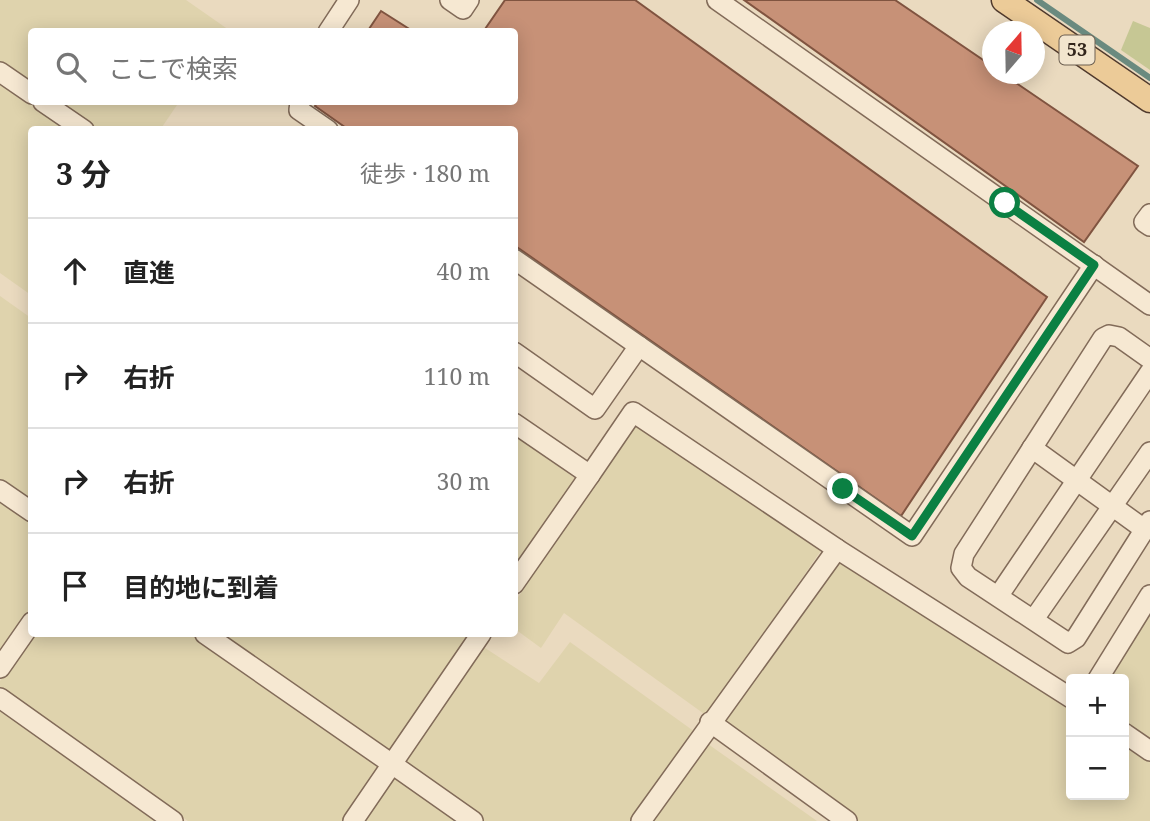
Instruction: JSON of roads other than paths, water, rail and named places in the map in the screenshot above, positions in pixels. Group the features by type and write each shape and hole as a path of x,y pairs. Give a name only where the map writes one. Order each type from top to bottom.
{"main road":[{"name":"53","path":"1004,0 1150,100"}],"street":[{"path":"331,28 349,0"},
{"path":"450,0 463,9 469,0"},
{"path":"718,0 1150,306"},
{"path":"0,72 28,91"},
{"path":"47,105 78,126"},
{"path":"300,105 299,110 322,126"},
{"path":"1150,214 1144,222 1150,226"},
{"path":"518,263 912,536 1094,265"},
{"path":"1032,448 1112,507 1147,525 1076,638 1068,643 968,577 961,568 964,554 1032,448 1103,338 1110,335 1119,337 1150,359"},
{"path":"518,355 595,409 639,346"},
{"path":"999,595 1150,373"},
{"path":"518,578 633,412 837,549 1066,695"},
{"path":"518,426 590,475"},
{"path":"1034,620 1150,452"},
{"path":"0,490 28,509"},
{"path":"641,821 837,549"},
{"path":"1101,674 1150,595"},
{"path":"0,668 28,628"},
{"path":"209,637 473,821"},
{"path":"353,821 479,637"},
{"path":"0,698 173,821"},
{"path":"710,722 847,821"},
{"path":"1129,736 1150,751"}],"waterway":[{"path":"1037,0 1150,78"}]}
